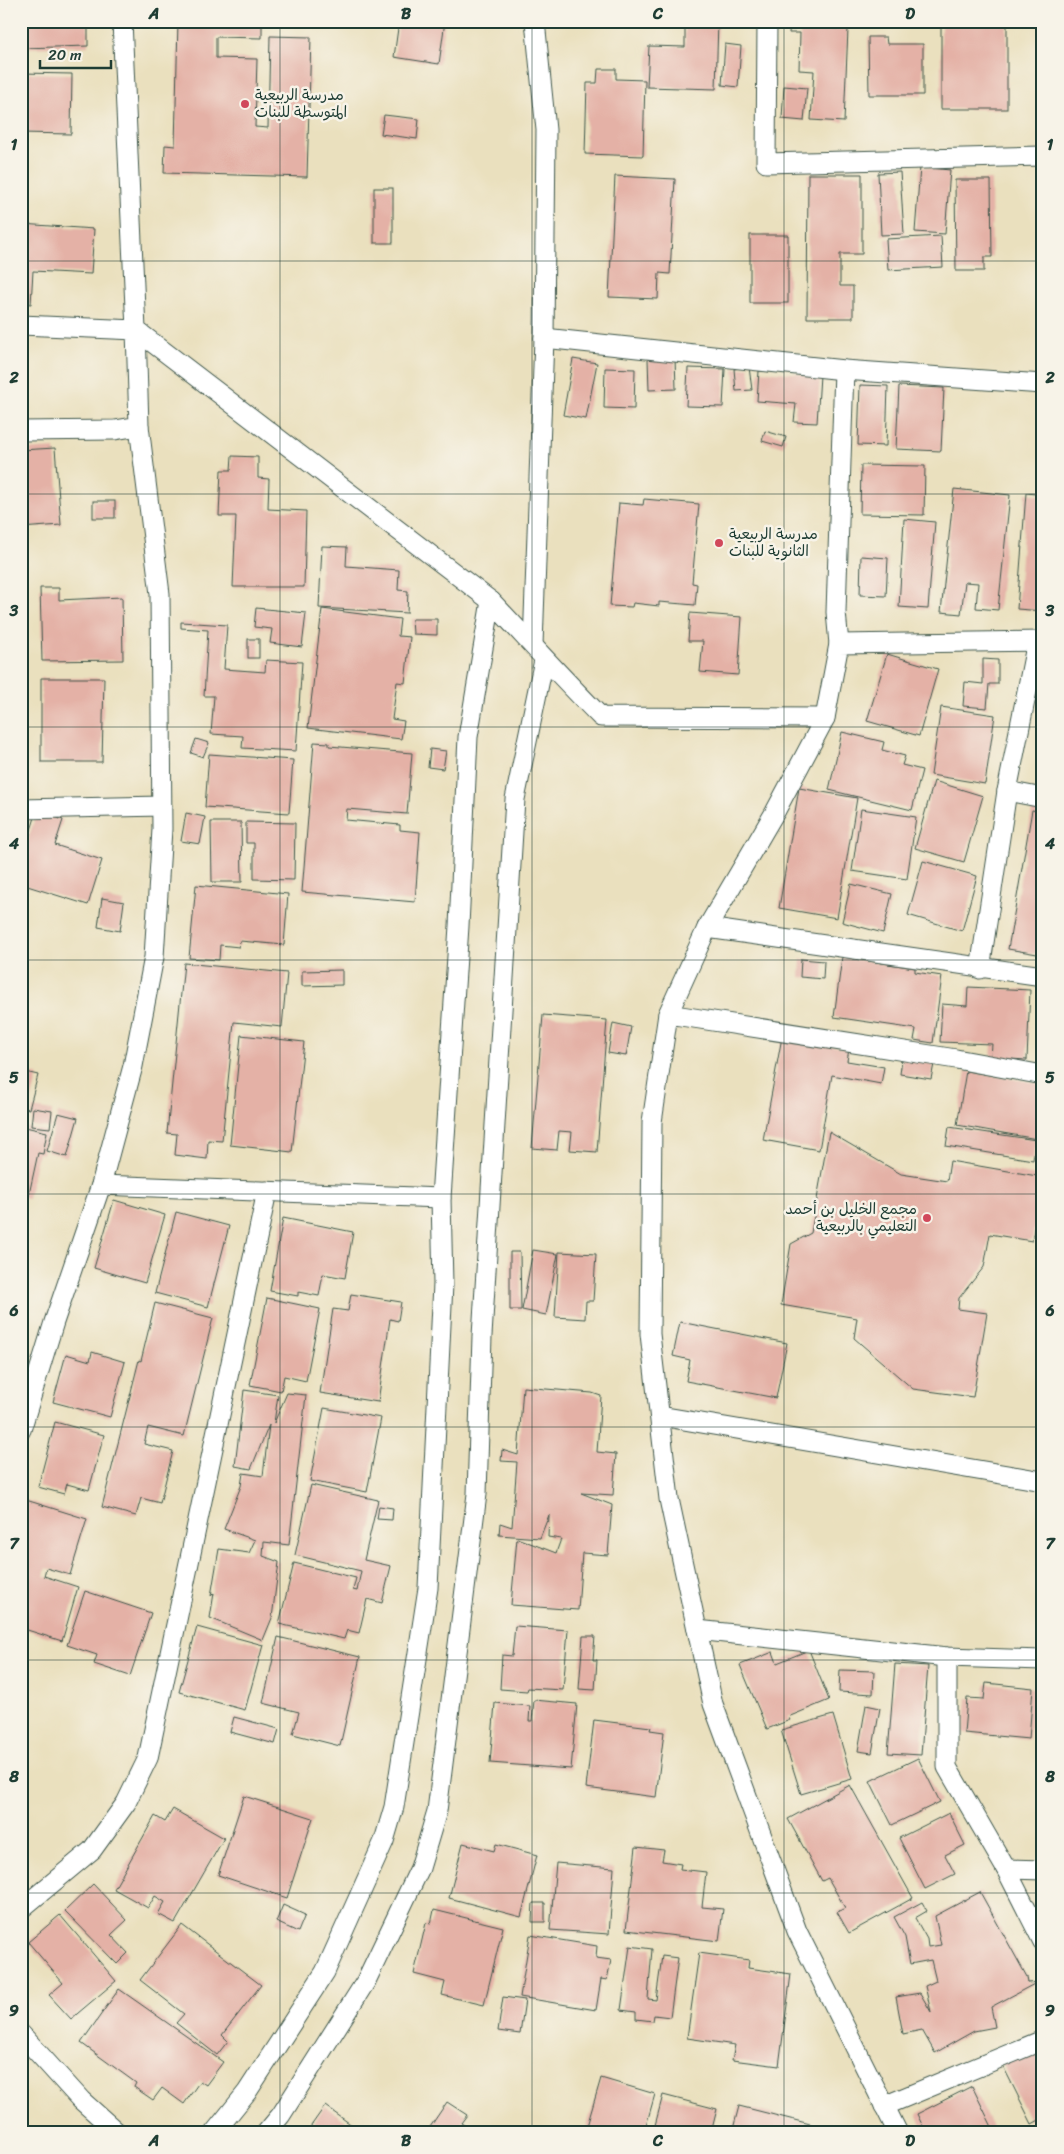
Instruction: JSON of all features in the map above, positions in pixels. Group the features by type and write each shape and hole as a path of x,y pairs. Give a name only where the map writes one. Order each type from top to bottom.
{"street":[{"path":"21,1430 54,1322 101,1185 132,1066 154,957 162,806 160,594 139,426 122,21"},
{"path":"266,2133 281,2115 366,1981 420,1868 437,1812 445,1760 477,1494 482,1336 515,799 538,652 546,130 535,21"},
{"path":"767,21 766,163 1043,156"},
{"path":"21,325 136,330 491,602 601,717 825,718"},
{"path":"544,338 844,370 1043,384"},
{"path":"844,370 836,612 839,644 825,718 775,812 707,928 668,1014 652,1122 650,1334 669,1499 712,1704 797,1931 898,2133"},
{"path":"21,432 115,430 139,426"},
{"path":"214,2133 247,2092 324,1972 384,1841 394,1807 428,1588 443,1284 441,1198 460,926 468,737 491,602"},
{"path":"839,644 1040,641 1007,791 980,968"},
{"path":"1007,791 1043,798"},
{"path":"21,809 162,806"},
{"path":"707,928 1043,976"},
{"path":"668,1014 937,1056 1043,1075"},
{"path":"101,1185 441,1198"},
{"path":"21,1909 92,1850 126,1803 148,1758 267,1191"},
{"path":"660,1416 1043,1481"},
{"path":"697,1630 947,1657 1043,1660"},
{"path":"947,1657 946,1767 1006,1869 1043,1942"},
{"path":"1006,1869 1043,1870"},
{"path":"21,2034 81,2100 118,2133"},
{"path":"884,2106 1043,2040"}],"building":[{"path":"21,21 88,21 88,46 22,48"},
{"path":"178,21 262,21 262,38 216,37 216,58 257,59 255,127 268,128 270,36 311,37 307,177 164,173 165,145 175,146"},
{"path":"399,21 445,21 439,64 394,57"},
{"path":"648,21 718,21 716,89 647,87 649,46 685,47 685,28 648,27"},
{"path":"790,21 816,21 816,28 848,29 844,122 811,120 814,71 799,70 800,33 789,33"},
{"path":"941,21 1007,21 1007,109 941,109"},
{"path":"868,37 886,37 887,44 923,44 923,95 869,95"},
{"path":"725,44 741,46 738,87 722,85"},
{"path":"598,69 616,69 616,79 645,80 643,156 585,154 587,83 597,83"},
{"path":"21,73 72,74 71,134 21,133"},
{"path":"784,86 807,88 804,121 782,119"},
{"path":"384,115 419,119 417,139 381,134"},
{"path":"920,167 950,170 945,234 915,232"},
{"path":"900,172 904,234 881,235 878,173"},
{"path":"808,174 862,174 862,254 840,254 840,286 853,286 853,318 807,318"},
{"path":"615,176 675,179 670,274 659,273 658,299 609,297"},
{"path":"955,180 991,180 992,257 984,257 984,271 956,271"},
{"path":"374,188 393,188 393,243 374,243"},
{"path":"21,224 94,229 91,274 33,271 31,304 21,303"},
{"path":"750,235 788,235 788,303 750,303"},
{"path":"941,236 943,267 888,270 886,239"},
{"path":"675,358 676,389 649,390 648,359"},
{"path":"573,359 597,363 586,419 563,415"},
{"path":"749,367 752,390 736,391 734,369"},
{"path":"605,368 635,369 634,409 604,408"},
{"path":"688,368 725,369 723,407 686,406"},
{"path":"759,371 820,375 817,423 794,422 796,404 757,401"},
{"path":"860,385 888,386 886,446 858,445"},
{"path":"899,386 944,388 941,451 896,449"},
{"path":"765,431 786,437 783,447 762,441"},
{"path":"55,448 61,525 21,528 21,450"},
{"path":"232,456 258,457 258,478 269,479 268,509 306,511 304,587 233,587 236,516 219,516 221,470 231,470"},
{"path":"861,465 925,466 924,515 860,514"},
{"path":"954,489 1010,495 998,610 976,608 978,583 965,582 961,614 941,612"},
{"path":"1026,493 1043,495 1043,611 1017,609"},
{"path":"644,499 699,504 692,583 697,584 695,605 659,602 659,606 633,603 632,607 610,606 619,503 643,505"},
{"path":"93,501 115,501 115,518 93,518"},
{"path":"904,519 935,522 928,609 899,607"},
{"path":"322,546 347,547 346,566 399,570 398,590 408,591 407,613 319,608"},
{"path":"861,556 888,558 886,596 860,595"},
{"path":"40,588 59,588 59,600 122,597 123,660 42,661"},
{"path":"21,589 23,589 23,605 21,605"},
{"path":"256,608 306,613 302,647 270,643 272,629 254,627"},
{"path":"322,609 400,619 398,636 410,637 405,683 397,682 392,719 404,721 401,739 308,728"},
{"path":"690,613 742,617 738,675 700,672 703,641 688,641"},
{"path":"412,619 437,619 437,635 413,634"},
{"path":"181,622 227,625 224,669 265,672 266,660 302,662 296,751 242,748 243,736 211,734 214,696 204,696 208,630 181,628"},
{"path":"248,639 259,639 259,658 248,658"},
{"path":"887,654 938,669 919,736 867,721"},
{"path":"983,659 998,660 998,684 989,684 987,708 963,706 965,682 983,684"},
{"path":"41,678 104,678 102,762 41,762"},
{"path":"941,707 995,715 985,784 931,775"},
{"path":"842,732 884,742 882,750 905,756 902,765 922,770 912,810 829,790"},
{"path":"196,739 209,743 203,757 191,753"},
{"path":"314,742 329,743 329,746 412,753 407,814 347,809 346,820 400,825 400,830 420,832 415,902 302,892"},
{"path":"430,749 446,751 443,769 428,767"},
{"path":"209,754 293,760 289,813 205,807"},
{"path":"934,781 983,796 964,862 915,848"},
{"path":"799,788 857,798 837,918 779,908"},
{"path":"861,809 916,817 907,879 852,871"},
{"path":"1032,810 1043,812 1043,955 1008,949"},
{"path":"37,811 63,820 55,845 102,860 88,905 21,884 21,862"},
{"path":"186,813 205,817 200,844 181,841"},
{"path":"211,822 241,822 242,882 212,882"},
{"path":"246,822 295,823 294,880 254,879 254,843 246,843"},
{"path":"923,861 977,876 962,931 908,915"},
{"path":"851,884 892,894 883,933 842,922"},
{"path":"196,885 288,894 284,945 240,941 239,947 220,945 219,960 189,958"},
{"path":"102,898 124,902 120,931 98,927"},
{"path":"842,957 915,968 915,972 942,976 933,1043 914,1040 916,1029 834,1017"},
{"path":"801,959 824,961 823,979 800,977"},
{"path":"184,963 287,973 282,1027 234,1022 222,1141 208,1140 207,1159 175,1155 177,1134 167,1133"},
{"path":"342,970 342,985 302,986 302,971"},
{"path":"968,987 1030,990 1027,1060 991,1058 992,1044 940,1042 942,1004 967,1006"},
{"path":"543,1015 607,1020 597,1152 570,1150 572,1132 559,1131 557,1150 532,1148"},
{"path":"613,1023 631,1027 626,1056 608,1053"},
{"path":"241,1035 304,1042 292,1152 230,1145"},
{"path":"782,1037 849,1049 847,1061 884,1067 881,1084 832,1075 819,1150 763,1140"},
{"path":"902,1059 934,1064 931,1079 900,1074"},
{"path":"21,1071 38,1075 29,1109 21,1107"},
{"path":"966,1071 1043,1084 1043,1140 957,1125"},
{"path":"33,1108 52,1111 50,1128 31,1126"},
{"path":"58,1113 78,1118 67,1157 47,1151"},
{"path":"21,1126 47,1132 43,1154 38,1153 28,1199 21,1198"},
{"path":"949,1127 1036,1140 1033,1160 946,1146"},
{"path":"829,1132 901,1174 947,1181 950,1161 1043,1177 1032,1241 990,1234 984,1267 959,1298 958,1309 987,1313 973,1397 913,1389 854,1338 857,1318 781,1305 791,1244 811,1233"},
{"path":"114,1200 165,1215 145,1283 94,1268"},
{"path":"176,1212 229,1226 208,1307 155,1293"},
{"path":"283,1218 353,1232 345,1278 323,1274 319,1296 298,1292 298,1296 270,1291"},
{"path":"533,1250 558,1254 546,1315 522,1310"},
{"path":"510,1252 520,1252 521,1310 510,1310"},
{"path":"559,1252 596,1254 593,1301 586,1301 585,1319 555,1317"},
{"path":"351,1294 401,1302 398,1321 390,1319 378,1402 320,1393 333,1309 348,1311"},
{"path":"267,1298 320,1309 306,1381 284,1376 281,1391 250,1385"},
{"path":"155,1303 213,1318 184,1436 148,1427 144,1444 173,1451 160,1503 141,1498 136,1516 102,1507"},
{"path":"680,1322 787,1343 776,1398 686,1381 690,1360 673,1356"},
{"path":"92,1352 125,1362 110,1417 53,1402 66,1354 90,1361"},
{"path":"523,1387 592,1393 601,1396 597,1452 616,1454 613,1495 581,1493 612,1505 608,1555 582,1553 578,1610 511,1605 517,1538 556,1553 561,1539 548,1537 549,1515 540,1538 499,1535 500,1523 512,1527 517,1462 501,1461 502,1450 518,1455"},
{"path":"244,1390 278,1395 274,1423 287,1393 306,1395 289,1545 264,1542 263,1556 279,1562 272,1618 263,1640 210,1618 214,1593 211,1596 219,1549 249,1553 255,1540 224,1529 241,1486 243,1473 263,1476 269,1425 251,1469 235,1466"},
{"path":"324,1408 381,1418 367,1492 310,1481"},
{"path":"55,1422 104,1435 89,1490 67,1484 64,1494 38,1487"},
{"path":"311,1485 378,1500 364,1560 391,1566 382,1603 367,1599 359,1633 347,1630 344,1639 279,1624 294,1563 356,1578 353,1590 357,1591 361,1571 295,1555"},
{"path":"26,1500 87,1519 70,1575 46,1568 44,1576 78,1587 62,1641 21,1628 21,1515"},
{"path":"379,1506 393,1508 392,1520 377,1519"},
{"path":"85,1591 151,1613 130,1676 94,1664 97,1655 67,1645"},
{"path":"515,1626 568,1630 563,1690 528,1688 527,1691 500,1689 502,1655 512,1656"},
{"path":"197,1627 263,1645 245,1710 179,1692"},
{"path":"583,1636 595,1636 593,1660 597,1660 595,1690 579,1689"},
{"path":"278,1637 360,1657 340,1746 293,1734 299,1712 263,1703"},
{"path":"809,1650 829,1700 788,1717 790,1720 767,1729 740,1665 773,1652 777,1663"},
{"path":"895,1664 928,1666 921,1755 888,1753"},
{"path":"840,1670 874,1671 873,1694 839,1692"},
{"path":"986,1683 1033,1688 1029,1739 964,1733 967,1698 984,1699"},
{"path":"534,1700 577,1704 571,1769 490,1763 495,1703 530,1706 529,1721 532,1721"},
{"path":"866,1705 880,1708 872,1753 858,1751"},
{"path":"833,1715 852,1779 801,1794 781,1730"},
{"path":"234,1717 279,1729 275,1744 230,1732"},
{"path":"594,1720 651,1727 650,1730 664,1732 656,1797 586,1788"},
{"path":"918,1758 940,1802 892,1825 870,1781"},
{"path":"850,1785 913,1898 849,1933 837,1912 845,1908 828,1878 822,1881 788,1819"},
{"path":"244,1796 313,1818 287,1898 218,1875"},
{"path":"173,1809 224,1838 175,1923 158,1914 165,1902 155,1896 148,1908 114,1889 155,1816 165,1822"},
{"path":"949,1813 965,1845 945,1855 955,1874 925,1889 899,1838"},
{"path":"463,1843 494,1851 496,1844 537,1855 521,1917 449,1898"},
{"path":"636,1847 664,1850 662,1861 681,1864 680,1869 706,1872 702,1907 723,1909 719,1941 626,1930"},
{"path":"556,1863 614,1868 609,1934 550,1930"},
{"path":"93,1884 127,1920 111,1935 128,1953 117,1964 65,1911"},
{"path":"980,1892 1027,1977 1028,1983 1038,1982 991,2007 995,2027 974,2031 935,2053 922,2030 903,2034 896,1997 920,1993 931,2012 925,1986 936,1981 931,1960 910,1964 905,1937 894,1917 922,1902 927,1911 915,1918 927,1939 928,1947 941,1945 935,1916"},
{"path":"533,1903 545,1903 545,1922 532,1922"},
{"path":"283,1905 305,1915 298,1932 276,1922"},
{"path":"434,1910 503,1927 484,2005 442,1995 445,1982 414,1974 426,1923 431,1924"},
{"path":"60,1915 116,1981 71,2019 49,1995 63,1983 28,1942"},
{"path":"182,1925 261,1985 222,2035 228,2041 217,2055 176,2023 184,2014 140,1980"},
{"path":"530,1935 597,1946 596,1958 611,1960 607,1980 601,1979 596,2010 520,1997"},
{"path":"630,1946 652,1949 648,1999 656,2000 662,1956 678,1958 670,2017 654,2015 653,2021 636,2019 636,2012 621,2010"},
{"path":"699,1953 749,1960 748,1968 791,1974 779,2066 732,2060 735,2045 687,2038"},
{"path":"119,1989 223,2062 206,2085 200,2081 184,2104 162,2088 153,2100 134,2087 136,2083 81,2043"},
{"path":"503,1997 525,2000 520,2034 498,2031"},
{"path":"1043,2042 1043,2118 1032,2124 1001,2062"},
{"path":"601,2078 655,2094 644,2133 585,2133"},
{"path":"972,2086 995,2133 926,2133 917,2114"},
{"path":"663,2095 717,2109 711,2133 653,2133"},
{"path":"447,2102 467,2115 461,2123 476,2133 426,2133"},
{"path":"325,2106 363,2133 306,2133"},
{"path":"739,2106 818,2126 817,2133 732,2133"}],"place":[{"name":"مدرسة الربيعية المتوسطة للبنات","path":"245,104"},
{"name":"مدرسة الربيعية الثانوية للبنات","path":"719,543"},
{"name":"مجمع الخليل بن أحمد التعليمي بالربيعية","path":"927,1218"}]}
